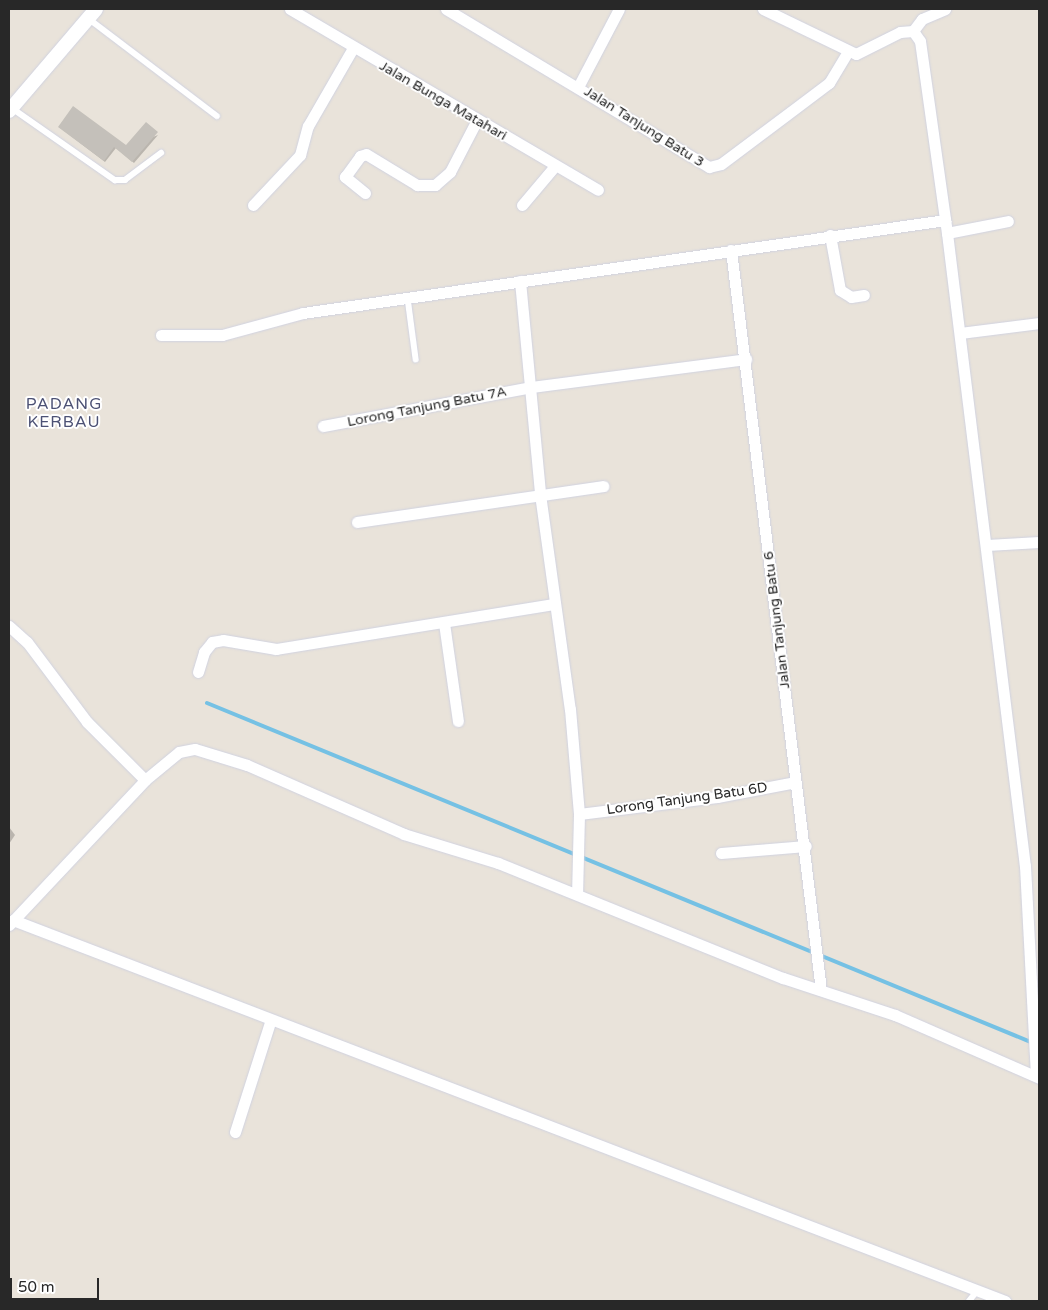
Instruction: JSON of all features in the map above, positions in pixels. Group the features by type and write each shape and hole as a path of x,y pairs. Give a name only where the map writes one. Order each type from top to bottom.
{"street":[{"name":"Jalan Bunga Matahari","path":"290,9 353,48 598,190"},
{"name":"Jalan Tanjung Batu 3","path":"446,9 714,167 828,83 847,53"},
{"path":"578,86 619,9"},
{"path":"764,9 847,53 865,52 900,32 913,31 922,20 945,9"},
{"path":"10,109 92,14"},
{"path":"913,31 920,41 947,233 987,545 1025,866 1035,1001 1036,1073 895,1015 821,990 577,894 404,834 214,753 178,752 145,780 11,922 268,1029 1005,1301"},
{"path":"253,205 300,155 308,126 353,48"},
{"path":"364,193 345,176 360,156 366,154 417,185 435,185 450,172 477,120"},
{"path":"522,205 555,166"},
{"path":"160,335 222,335 303,313 830,235 945,220"},
{"path":"947,233 1008,221"},
{"path":"830,235 840,290 851,297 864,295"},
{"name":"Jalan Tanjung Batu 6","path":"731,250 746,359 796,782 806,846 821,990"},
{"path":"520,281 540,494 579,814 581,880 577,894"},
{"path":"960,333 1039,323"},
{"name":"Lorong Tanjung Batu 7A","path":"323,426 531,387 746,359"},
{"path":"357,522 603,486"},
{"path":"987,545 1039,542"},
{"path":"198,672 204,652 212,642 222,640 276,649 554,604"},
{"path":"444,623 458,721"},
{"path":"9,626 27,642 108,746 145,780"},
{"name":"Lorong Tanjung Batu 6D","path":"579,814 718,798 796,782"},
{"path":"721,853 806,846"},
{"path":"235,1132 268,1029"}],"lane":[{"path":"92,14 217,116"},
{"path":"10,109 115,180 125,180 161,153"},
{"path":"408,298 416,359"},
{"path":"969,1301 978,1291"}],"building":[{"path":"73,106 126,145 146,122 158,132 132,162 114,147 104,161 58,127"}],"waterway":[{"path":"207,703 1033,1043"}],"district":[{"name":"PADANG KERBAU","path":"64,413"}]}
